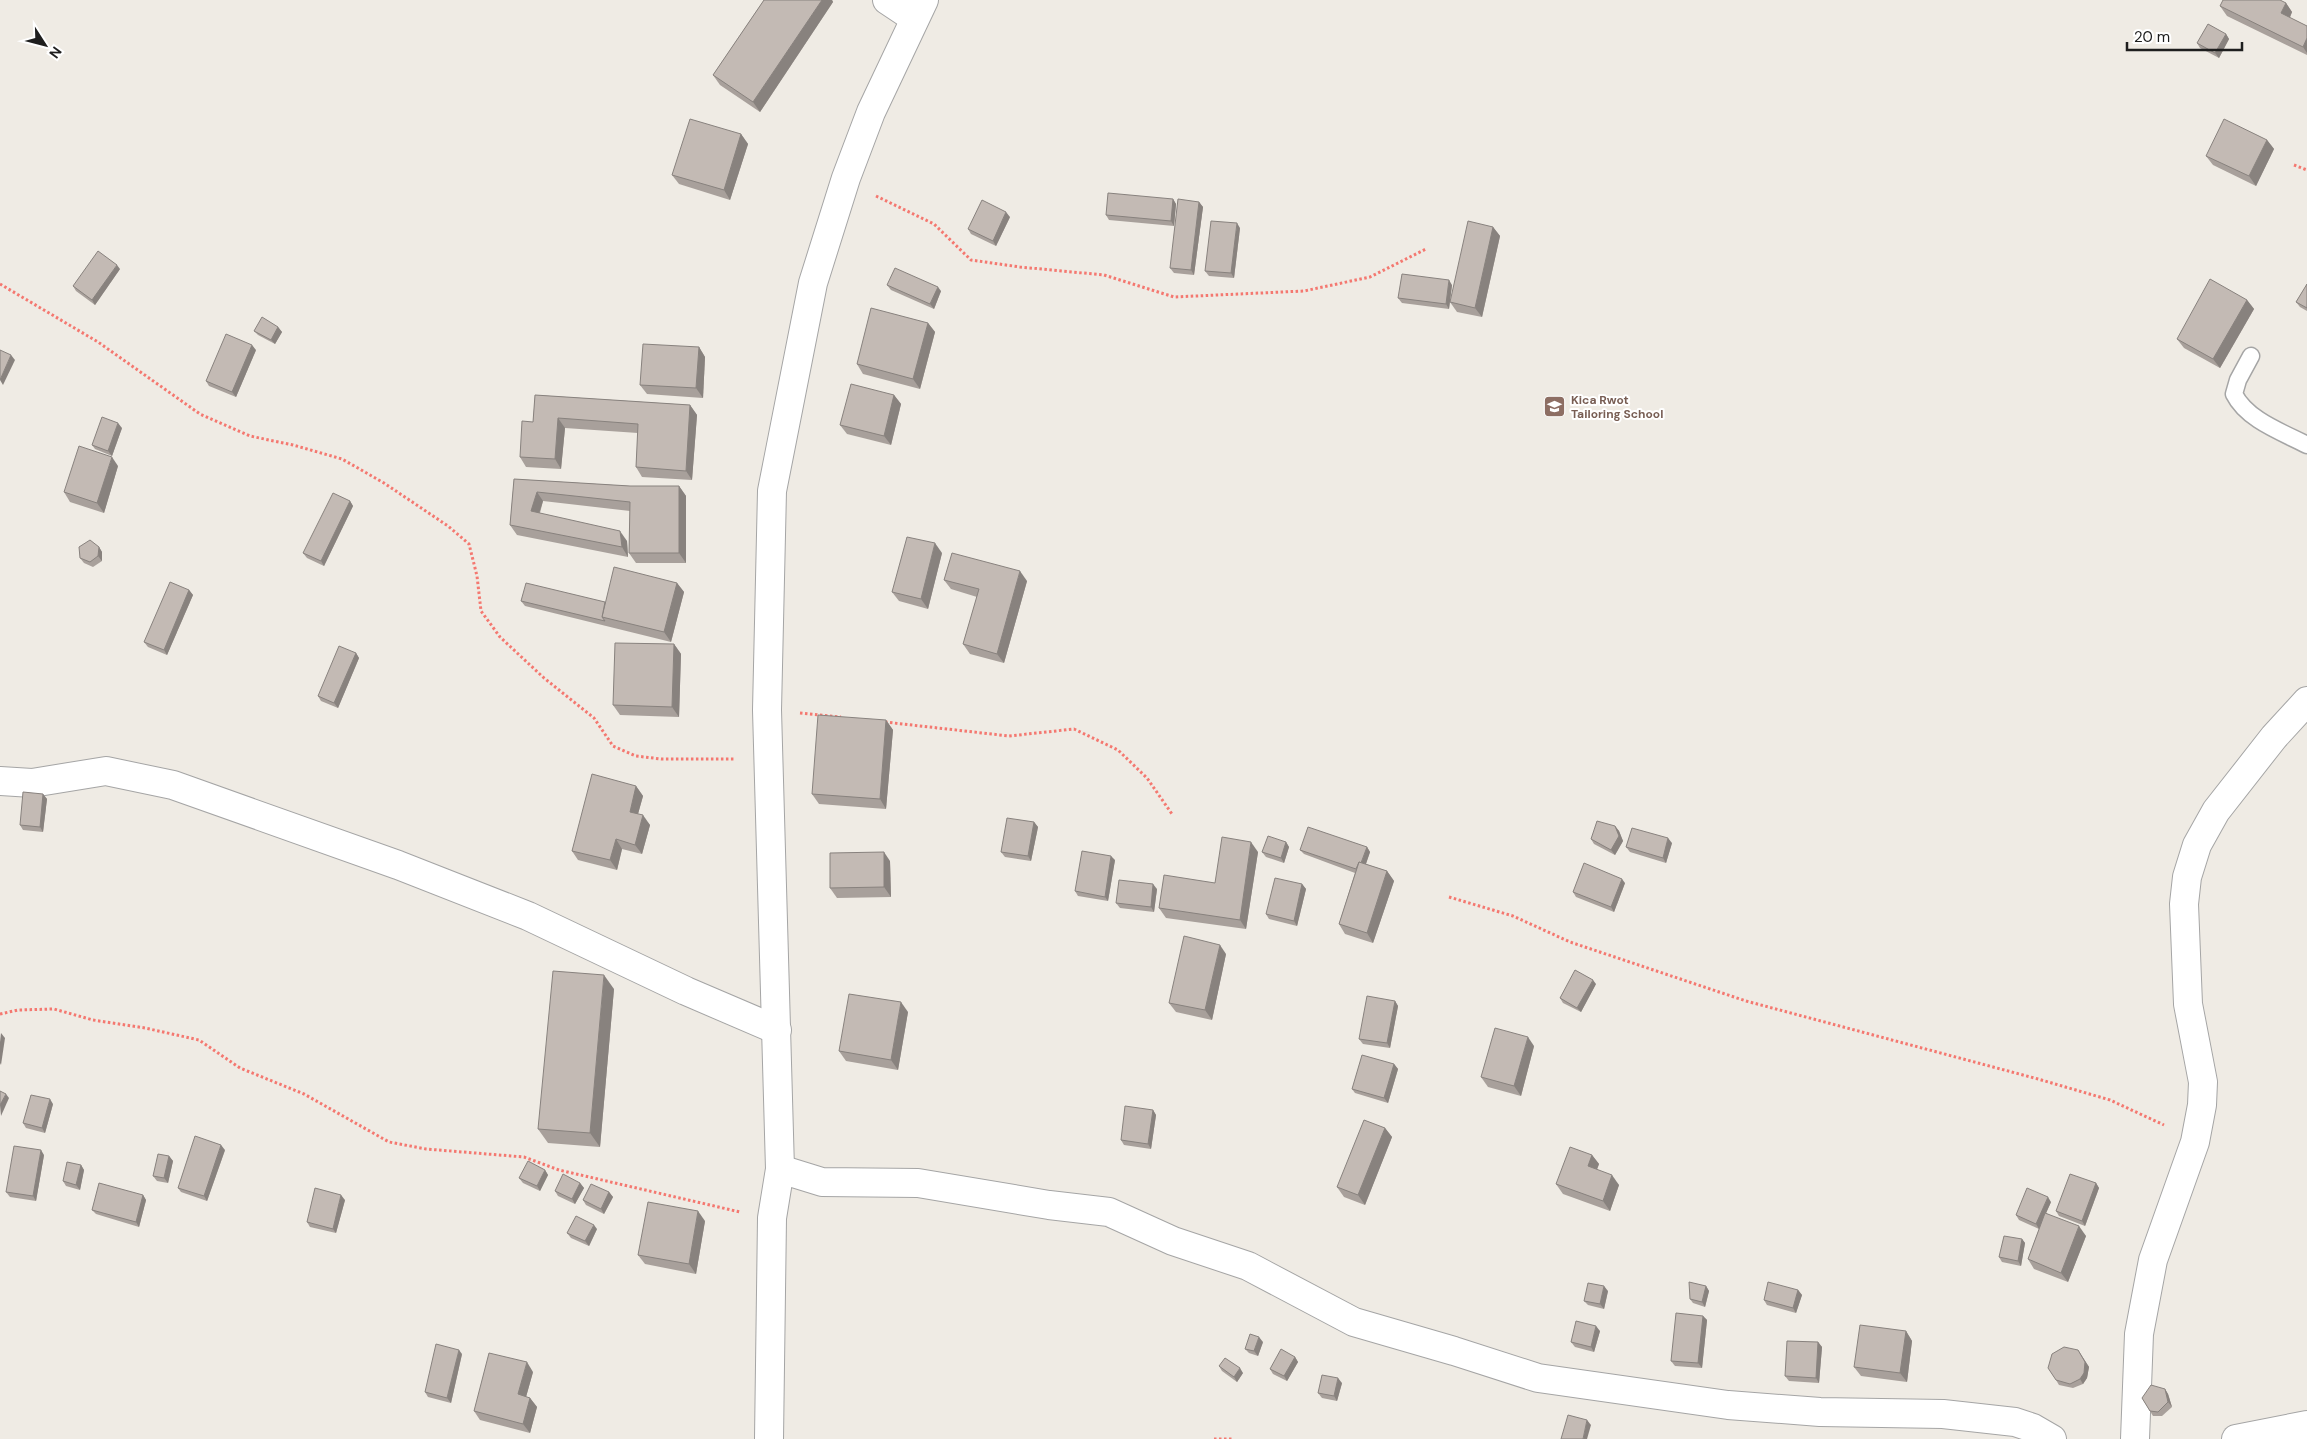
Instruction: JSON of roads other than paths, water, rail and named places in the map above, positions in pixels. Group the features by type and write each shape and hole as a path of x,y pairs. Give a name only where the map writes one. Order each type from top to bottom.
{"street":[{"path":"769,1439 772,1218 780,1169 767,710 772,491 813,283 846,178 871,112 919,9 887,0"},
{"path":"2135,1439 2139,1334 2153,1260 2195,1142 2203,1082 2188,1004 2184,904 2186,877 2197,845 2216,811 2274,737 2307,701"},
{"path":"0,781 32,783 106,771 173,785 398,865 528,916 686,991 777,1030"},
{"path":"780,1169 822,1182 918,1183 1049,1205 1109,1212 1173,1240 1248,1266 1354,1322 1538,1378 1728,1405 1820,1412 1943,1414 2015,1422 2033,1428 2052,1439"},
{"path":"2236,1439 2307,1425"}],"lane":[{"path":"2251,356 2238,380 2234,394 2239,404 2268,425 2307,445"}],"place":[{"name":"Kica Rwot Tailoring School","path":"1555,407"}]}
